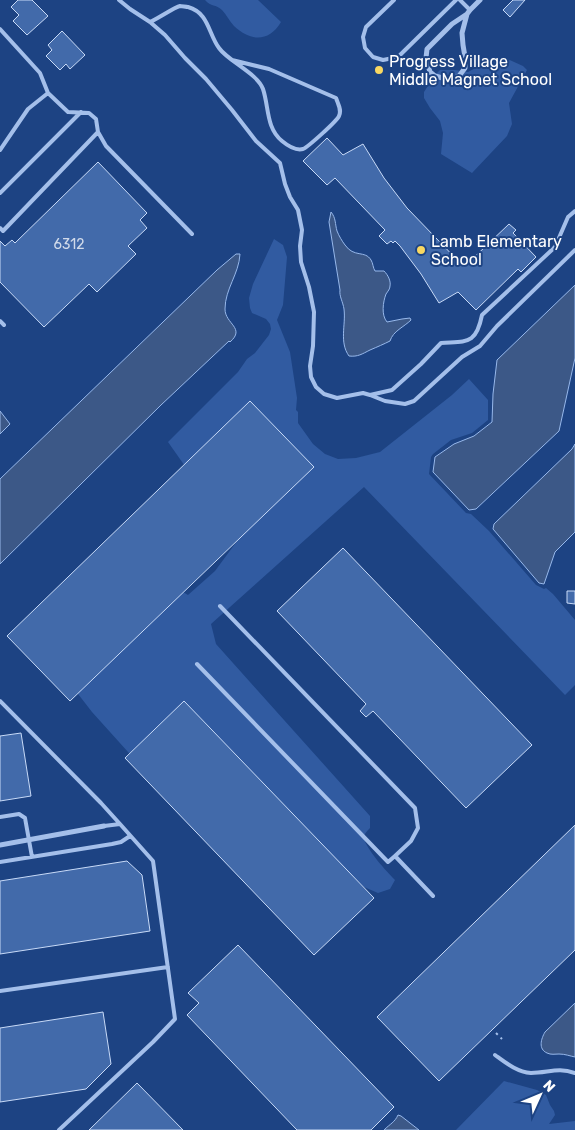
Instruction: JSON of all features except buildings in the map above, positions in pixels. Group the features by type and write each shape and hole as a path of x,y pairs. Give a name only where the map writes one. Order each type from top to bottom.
{"street":[{"path":"468,12 462,33 465,68 459,76 450,80 435,76 430,72 426,58 428,49 452,24 480,0"},
{"path":"0,845 104,826"}],"lane":[{"path":"119,0 165,35 232,110 256,141 280,164 290,197 298,210 302,230 300,262 309,287 314,312 313,346 310,366 311,377 316,387 324,394 337,398 363,393 385,401 405,404 414,401 462,357 480,346 497,326 575,250"},
{"path":"394,0 366,27 363,37 365,48 373,57 383,60 398,57 458,0 468,12"},
{"path":"150,22 180,6 198,11 206,21 218,48 263,87 269,120 274,132 291,148 303,149 339,117 340,110 336,98 269,69 232,60"},
{"path":"0,30 40,73 48,93 68,112 89,112 96,119 98,132 106,146 192,234"},
{"path":"0,150 28,109 48,93"},
{"path":"0,193 81,112"},
{"path":"0,228 2,231 98,132"},
{"path":"370,395 392,390 441,343 463,342 472,339 480,329 482,316 555,247 568,217 575,211"},
{"path":"0,321 4,325"},
{"path":"197,664 388,862 410,841 418,828 415,808 220,606"},
{"path":"0,701 101,803 153,861 168,968 175,1019 59,1130"},
{"path":"0,817 19,814 25,818 32,857"},
{"path":"104,826 120,824"},
{"path":"0,862 112,844 121,842 130,836"},
{"path":"395,856 433,896"},
{"path":"0,991 168,968"},
{"path":"495,1055 514,1069 529,1073 557,1070 575,1073"}],"path":[{"path":"496,1033 502,1039"}],"shaded area":[{"path":"205,0 258,0 281,22 271,33 259,38 253,37 240,31 232,24 222,10"},
{"path":"505,58 523,66 527,70 509,103 512,124 507,136 472,173 441,154 443,133 440,121 424,98 424,92 440,70 468,72 493,59"},
{"path":"331,212 335,219 337,231 348,249 369,257 375,271 384,271 388,276 390,287 385,297 383,308 387,322 410,318 411,320 396,332 390,341 355,356 349,356 344,345 344,309 340,295 329,222"},
{"path":"274,239 283,245 287,257 283,305 277,320 290,352 297,398 298,423 313,444 325,454 338,459 356,458 380,452 452,395 469,379 488,400 488,420 472,433 451,440 433,454 429,474 466,513 471,514 489,531 536,585 544,589 546,588 553,594 575,620 575,685 565,695 364,487 211,624 216,644 370,816 370,828 364,838 377,860 395,880 390,889 378,893 364,887 300,825 201,833 92,712 51,659 176,588 188,595 215,571 243,533 206,496 168,442 238,372 269,335 270,324 266,319 252,313 249,298 253,284"},
{"path":"236,254 240,254 239,261 227,295 225,309 228,319 235,329 234,337 161,405 0,564 0,479 217,270"},
{"path":"575,285 575,358 559,431 476,509 469,510 433,472 435,457 454,444 474,436 492,422 497,360"},
{"path":"0,411 10,424 0,434"},
{"path":"575,444 575,532 555,552 544,584 539,583 493,529 494,524"},
{"path":"575,1003 575,1057 547,1053 541,1046 545,1032"},
{"path":"504,1081 537,1090 546,1095 555,1115 549,1124 575,1121 575,1130 456,1130"},
{"path":"398,1115 401,1116 419,1130 384,1130"}],"place":[{"name":"Progress Village Middle Magnet School","path":"379,70"},
{"name":"Lamb Elementary School","path":"421,250"}]}
